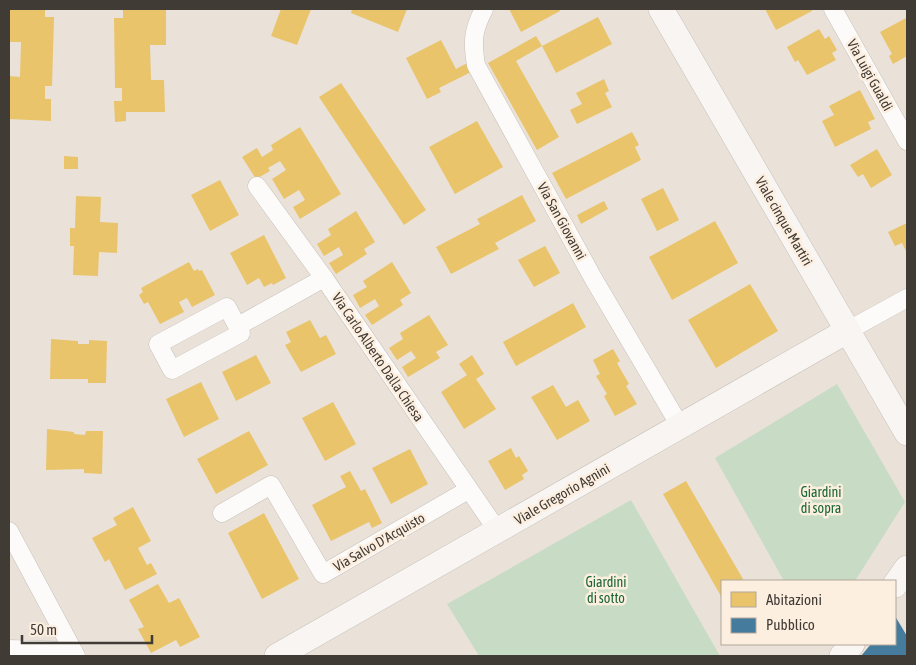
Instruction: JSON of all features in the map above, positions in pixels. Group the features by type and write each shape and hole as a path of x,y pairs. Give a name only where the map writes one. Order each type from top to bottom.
{"main road":[{"name":"Viale cinque Martiri","path":"660,9 685,48 847,332 907,433"},
{"name":"Viale Gregorio Agnini","path":"277,656 847,332"},
{"path":"896,584 907,568"},
{"path":"842,656 851,645"}],"street":[{"name":"Via San Giovanni","path":"484,9 475,26 473,49 476,65 593,278 680,426"},
{"name":"Via Luigi Gualdi","path":"834,9 907,141"},
{"name":"Via Carlo Alberto Dalla Chiesa","path":"257,186 324,278 497,530"},
{"path":"238,326 324,278"},
{"path":"847,332 907,298"},
{"name":"Via Salvo D'Acquisto","path":"222,513 271,485 323,574 468,490"},
{"path":"9,531 75,654"},
{"path":"9,649 75,654"}],"green space":[{"name":"Giardini di sopra","path":"837,384 905,502 856,580 783,580 715,458"},
{"name":"Giardini di sotto","path":"631,500 720,656 479,656 447,604"}],"building: Abitazioni":[{"path":"9,9 45,9 45,17 54,17 52,86 45,86 45,99 51,99 51,121 9,119 9,76 20,77 21,42 9,42"},
{"path":"123,9 166,9 166,45 150,45 151,80 164,80 165,112 126,112 126,121 115,122 114,101 122,101 122,88 115,88 114,18 123,18"},
{"path":"281,9 311,9 297,45 271,36"},
{"path":"352,9 407,9 398,32 351,13"},
{"path":"509,9 559,9 560,11 521,32"},
{"path":"765,9 811,9 812,11 776,30"},
{"path":"598,17 612,44 556,73 542,46"},
{"path":"906,18 907,56 893,64 889,56 892,54 880,32"},
{"path":"819,29 825,39 829,36 837,50 832,53 836,60 807,75 798,60 795,62 787,47"},
{"path":"536,36 542,46 516,61 559,137 537,150 488,63"},
{"path":"441,40 456,69 469,62 473,71 439,88 441,92 427,99 406,58"},
{"path":"604,79 609,91 605,93 612,107 577,124 570,110 582,104 576,93"},
{"path":"341,83 426,210 404,225 319,97"},
{"path":"860,90 875,119 868,122 871,129 835,147 822,121 834,115 829,106"},
{"path":"477,121 503,167 455,194 429,147"},
{"path":"300,127 341,194 300,219 293,207 305,200 299,190 284,199 272,179 286,170 280,161 268,168 270,171 256,179 242,157 257,148 262,157 273,150 271,145"},
{"path":"632,132 639,145 635,147 641,160 566,199 552,173"},
{"path":"877,149 892,175 871,188 863,174 858,177 850,165"},
{"path":"64,156 78,157 78,169 64,169"},
{"path":"220,180 239,215 210,231 191,195"},
{"path":"663,188 679,220 657,231 641,199"},
{"path":"522,195 536,221 495,243 499,249 451,274 436,247 480,224 477,219"},
{"path":"76,196 101,197 100,222 118,223 117,253 99,252 98,276 73,275 74,246 70,246 70,228 75,228"},
{"path":"604,201 608,209 581,224 577,215"},
{"path":"356,211 375,242 364,249 367,254 336,274 329,263 343,255 339,247 324,256 317,244 331,235 328,229"},
{"path":"715,221 738,263 672,300 649,257"},
{"path":"907,223 907,253 902,243 895,246 888,232"},
{"path":"264,235 286,278 273,285 272,283 264,287 259,278 247,285 230,253"},
{"path":"545,246 560,273 534,287 518,260"},
{"path":"189,262 194,271 202,270 215,295 192,307 187,298 179,302 184,312 160,324 148,302 144,304 139,295 143,292 141,288"},
{"path":"392,262 411,293 400,300 403,305 372,325 365,315 379,306 375,299 360,308 353,295 367,287 363,281"},
{"path":"750,284 778,331 716,368 688,320"},
{"path":"573,303 586,327 516,366 503,342"},
{"path":"429,315 448,345 436,352 440,358 408,377 402,367 416,358 411,351 397,360 389,348 403,339 400,333"},
{"path":"310,320 320,338 326,335 336,354 301,372 285,345 291,342 286,332"},
{"path":"51,339 78,341 78,344 89,344 89,340 107,341 106,383 88,383 88,379 50,379"},
{"path":"613,349 620,361 617,363 629,384 626,386 637,404 615,416 604,396 607,394 596,376 600,374 593,360"},
{"path":"256,355 271,383 236,401 222,372"},
{"path":"472,355 484,374 476,379 496,409 464,429 441,392 467,375 459,364"},
{"path":"201,382 219,419 184,437 166,399"},
{"path":"553,385 566,407 578,400 590,421 557,440 531,397"},
{"path":"333,402 356,444 325,461 302,418"},
{"path":"47,429 85,435 86,431 103,431 102,474 84,473 84,469 46,470"},
{"path":"249,431 268,465 216,494 197,459"},
{"path":"511,448 516,458 519,456 528,471 522,475 524,479 505,490 488,461"},
{"path":"410,449 428,484 391,504 372,468"},
{"path":"350,471 361,491 365,489 382,523 372,528 369,522 331,541 312,505 346,487 340,476"},
{"path":"686,481 743,579 721,580 721,596 663,494"},
{"path":"133,507 151,541 138,548 147,565 151,563 157,574 125,590 109,559 105,562 92,538 117,525 113,518"},
{"path":"264,513 299,579 262,599 228,533"},
{"path":"158,584 169,603 179,598 200,637 180,647 176,640 151,653 138,629 144,627 129,600"}],"building: Pubblico":[{"path":"896,618 907,636 907,656 861,656 870,645 896,645"}]}
